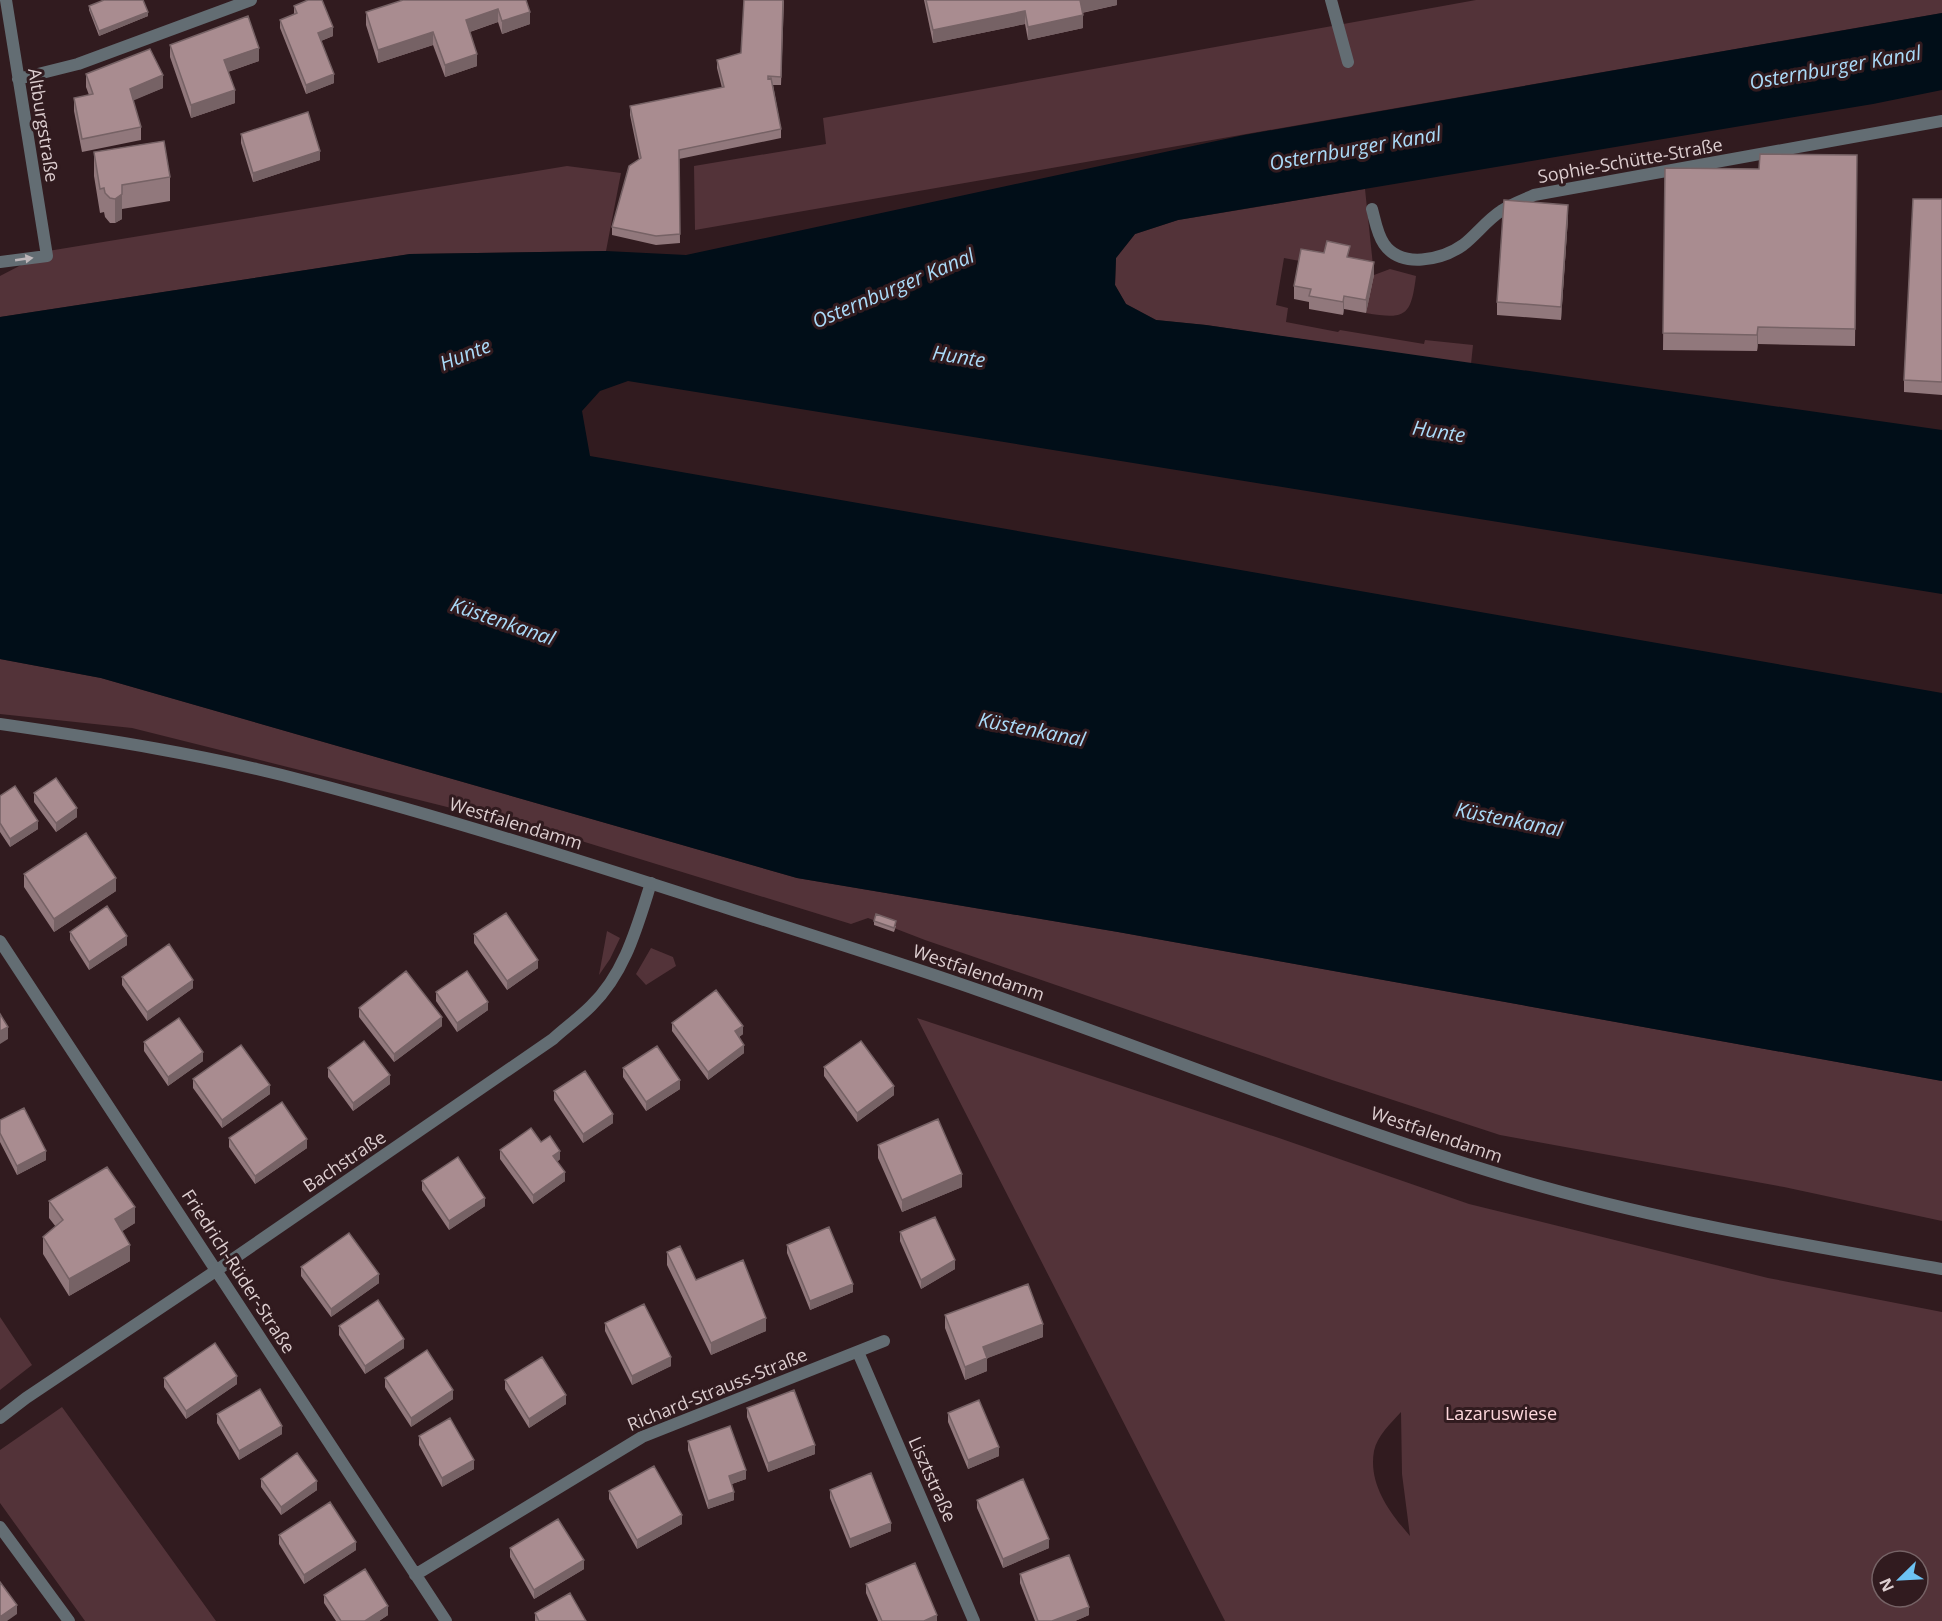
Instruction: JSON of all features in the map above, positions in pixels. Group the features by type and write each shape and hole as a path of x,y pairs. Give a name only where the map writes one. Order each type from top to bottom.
{"street":[{"name":"Altburgstraße","path":"0,262 47,256 6,0"},
{"path":"18,79 78,64 251,0"},
{"path":"1331,0 1348,62"},
{"name":"Sophie-Schütte-Straße","path":"1372,209 1379,235 1392,253 1414,259 1431,258 1449,253 1461,246 1500,211 1534,195 1942,122"},
{"name":"Westfalendamm","path":"0,724 156,748 306,781 462,826 854,948 1487,1171 1602,1202 1754,1236 1942,1269"},
{"name":"Bachstraße","path":"0,1418 553,1039 592,1006 613,980 628,954 651,883"},
{"name":"Friedrich-Rüder-Straße","path":"0,941 446,1621"},
{"name":"Richard-Strauss-Straße","path":"415,1575 642,1437 884,1341"},
{"name":"Lisztstraße","path":"858,1352 974,1621"},
{"path":"0,1527 69,1621"}],"green space":[{"path":"1476,0 1942,0 1942,13 695,230 694,166 826,144 823,118"},
{"path":"567,166 621,173 606,251 410,254 0,317 0,276 48,251"},
{"path":"1365,189 1374,275 1390,269 1416,276 1409,307 1398,315 1366,313 1373,275 1284,258 1276,305 1288,308 1286,322 1424,344 1425,340 1473,345 1471,364 1206,325 1156,320 1126,304 1115,285 1116,258 1135,234 1178,220"},
{"path":"0,659 101,678 797,878 1118,932 1942,1081 1942,1221 1784,1187 1500,1135 1332,1080 925,940 868,918 851,924 575,839 132,728 0,714"},
{"path":"607,931 620,938 599,975"},
{"path":"651,948 673,957 676,966 646,985 636,974"},
{"name":"Lazaruswiese","path":"917,1018 1279,1138 1469,1204 1768,1278 1942,1312 1942,1621 1225,1621","holes":["1401,1412 1402,1474 1410,1536 1382,1497 1374,1475 1373,1463 1378,1440"]},
{"path":"0,1317 32,1365 0,1390"},
{"path":"62,1407 216,1621 85,1621 0,1503 0,1450"}],"water":[{"path":"1942,13 1942,90 1873,104 1178,220 1135,234 1116,258 1115,285 1126,304 1156,320 1206,325 1942,430 1942,594 628,381 600,391 582,411 590,456 1942,693 1942,1081 1118,932 797,878 101,678 0,659 0,317 410,254 606,251 686,255 1244,135"}],"building":[{"path":"104,0 143,0 148,12 99,31 89,6"},
{"path":"308,0 322,0 333,27 318,33 334,74 306,85 280,20 297,13 294,6"},
{"path":"403,0 526,0 530,12 502,21 498,9 466,20 477,54 445,65 433,32 378,50 366,12"},
{"path":"744,0 783,0 781,77 768,76 768,79 771,78 781,129 679,150 680,234 656,236 612,227 629,166 641,158 630,106 724,87 717,60 741,53"},
{"path":"926,0 1080,0 1083,15 1028,27 1025,11 933,30"},
{"path":"248,16 259,48 224,60 235,90 191,105 170,45"},
{"path":"150,49 163,75 130,89 141,127 82,139 74,98 93,94 86,74"},
{"path":"308,112 320,151 253,173 241,134"},
{"path":"164,141 170,177 122,185 122,194 115,199 105,193 104,188 100,189 94,152"},
{"path":"1760,154 1857,155 1855,329 1758,327 1757,335 1663,333 1665,168 1759,169"},
{"path":"1913,199 1942,199 1942,382 1904,380"},
{"path":"1504,200 1568,205 1561,307 1497,302"},
{"path":"1327,241 1350,246 1347,257 1374,262 1366,300 1344,296 1343,302 1309,296 1311,289 1294,286 1301,249 1324,253"},
{"path":"56,778 77,808 56,823 34,793"},
{"path":"15,786 38,821 10,839 0,823 0,796"},
{"path":"86,833 116,878 54,919 24,874"},
{"path":"107,906 127,936 89,962 70,932"},
{"path":"506,913 538,960 507,981 474,934"},
{"path":"876,914 896,921 894,928 874,921"},
{"path":"169,944 193,980 147,1012 122,977"},
{"path":"406,971 442,1017 394,1054 359,1008"},
{"path":"467,971 488,1002 457,1023 436,992"},
{"path":"716,990 743,1026 735,1031 744,1045 708,1072 672,1023"},
{"path":"0,1014 8,1027 0,1031"},
{"path":"179,1018 203,1052 168,1077 144,1042"},
{"path":"364,1041 390,1075 353,1103 328,1068"},
{"path":"861,1041 894,1086 857,1113 824,1067"},
{"path":"241,1045 270,1085 222,1120 193,1079"},
{"path":"657,1046 680,1080 646,1102 623,1068"},
{"path":"585,1071 613,1114 583,1134 554,1091"},
{"path":"282,1102 307,1139 255,1176 229,1138"},
{"path":"24,1108 46,1151 17,1166 0,1133 0,1120"},
{"path":"938,1119 962,1174 902,1200 878,1145"},
{"path":"531,1128 541,1142 550,1136 560,1151 553,1156 565,1172 533,1195 500,1150"},
{"path":"458,1157 485,1198 449,1221 422,1181"},
{"path":"107,1167 135,1207 115,1219 130,1245 69,1279 43,1237 63,1220 49,1201"},
{"path":"935,1217 955,1260 921,1280 900,1232"},
{"path":"829,1227 853,1284 810,1301 787,1245"},
{"path":"349,1233 379,1274 331,1309 301,1267"},
{"path":"680,1246 696,1280 743,1260 766,1318 711,1343 667,1252"},
{"path":"1028,1284 1043,1324 983,1347 987,1358 965,1367 945,1315"},
{"path":"378,1300 404,1339 365,1366 339,1326"},
{"path":"644,1304 671,1357 632,1376 605,1323"},
{"path":"215,1343 237,1376 186,1411 164,1378"},
{"path":"427,1350 453,1390 411,1418 385,1378"},
{"path":"542,1357 566,1395 529,1419 505,1380"},
{"path":"260,1389 282,1426 239,1451 217,1414"},
{"path":"794,1390 815,1445 768,1463 747,1408"},
{"path":"979,1400 999,1447 968,1460 948,1413"},
{"path":"450,1418 474,1460 442,1478 419,1436"},
{"path":"730,1426 746,1470 729,1476 734,1492 708,1501 688,1441"},
{"path":"297,1453 317,1481 281,1507 261,1479"},
{"path":"654,1466 682,1515 637,1540 609,1491"},
{"path":"871,1473 891,1523 850,1539 830,1490"},
{"path":"1023,1479 1049,1539 1003,1559 977,1500"},
{"path":"330,1502 356,1542 304,1575 279,1535"},
{"path":"558,1519 584,1560 534,1590 510,1548"},
{"path":"1069,1555 1089,1607 1052,1621 1038,1621 1020,1574"},
{"path":"915,1563 937,1615 924,1621 882,1621 866,1584"},
{"path":"365,1569 388,1606 365,1621 341,1621 324,1595"},
{"path":"0,1582 17,1605 0,1617"},
{"path":"570,1593 586,1621 539,1621 535,1613"}],"water label":[{"name":"Osternburger Kanal","path":"1835,67"},
{"name":"Osternburger Kanal","path":"1355,148"},
{"name":"Osternburger Kanal","path":"893,288"},
{"name":"Hunte","path":"465,354"},
{"name":"Hunte","path":"959,356"},
{"name":"Hunte","path":"1439,431"},
{"name":"Küstenkanal","path":"503,621"},
{"name":"Küstenkanal","path":"1032,729"},
{"name":"Küstenkanal","path":"1509,819"}]}
